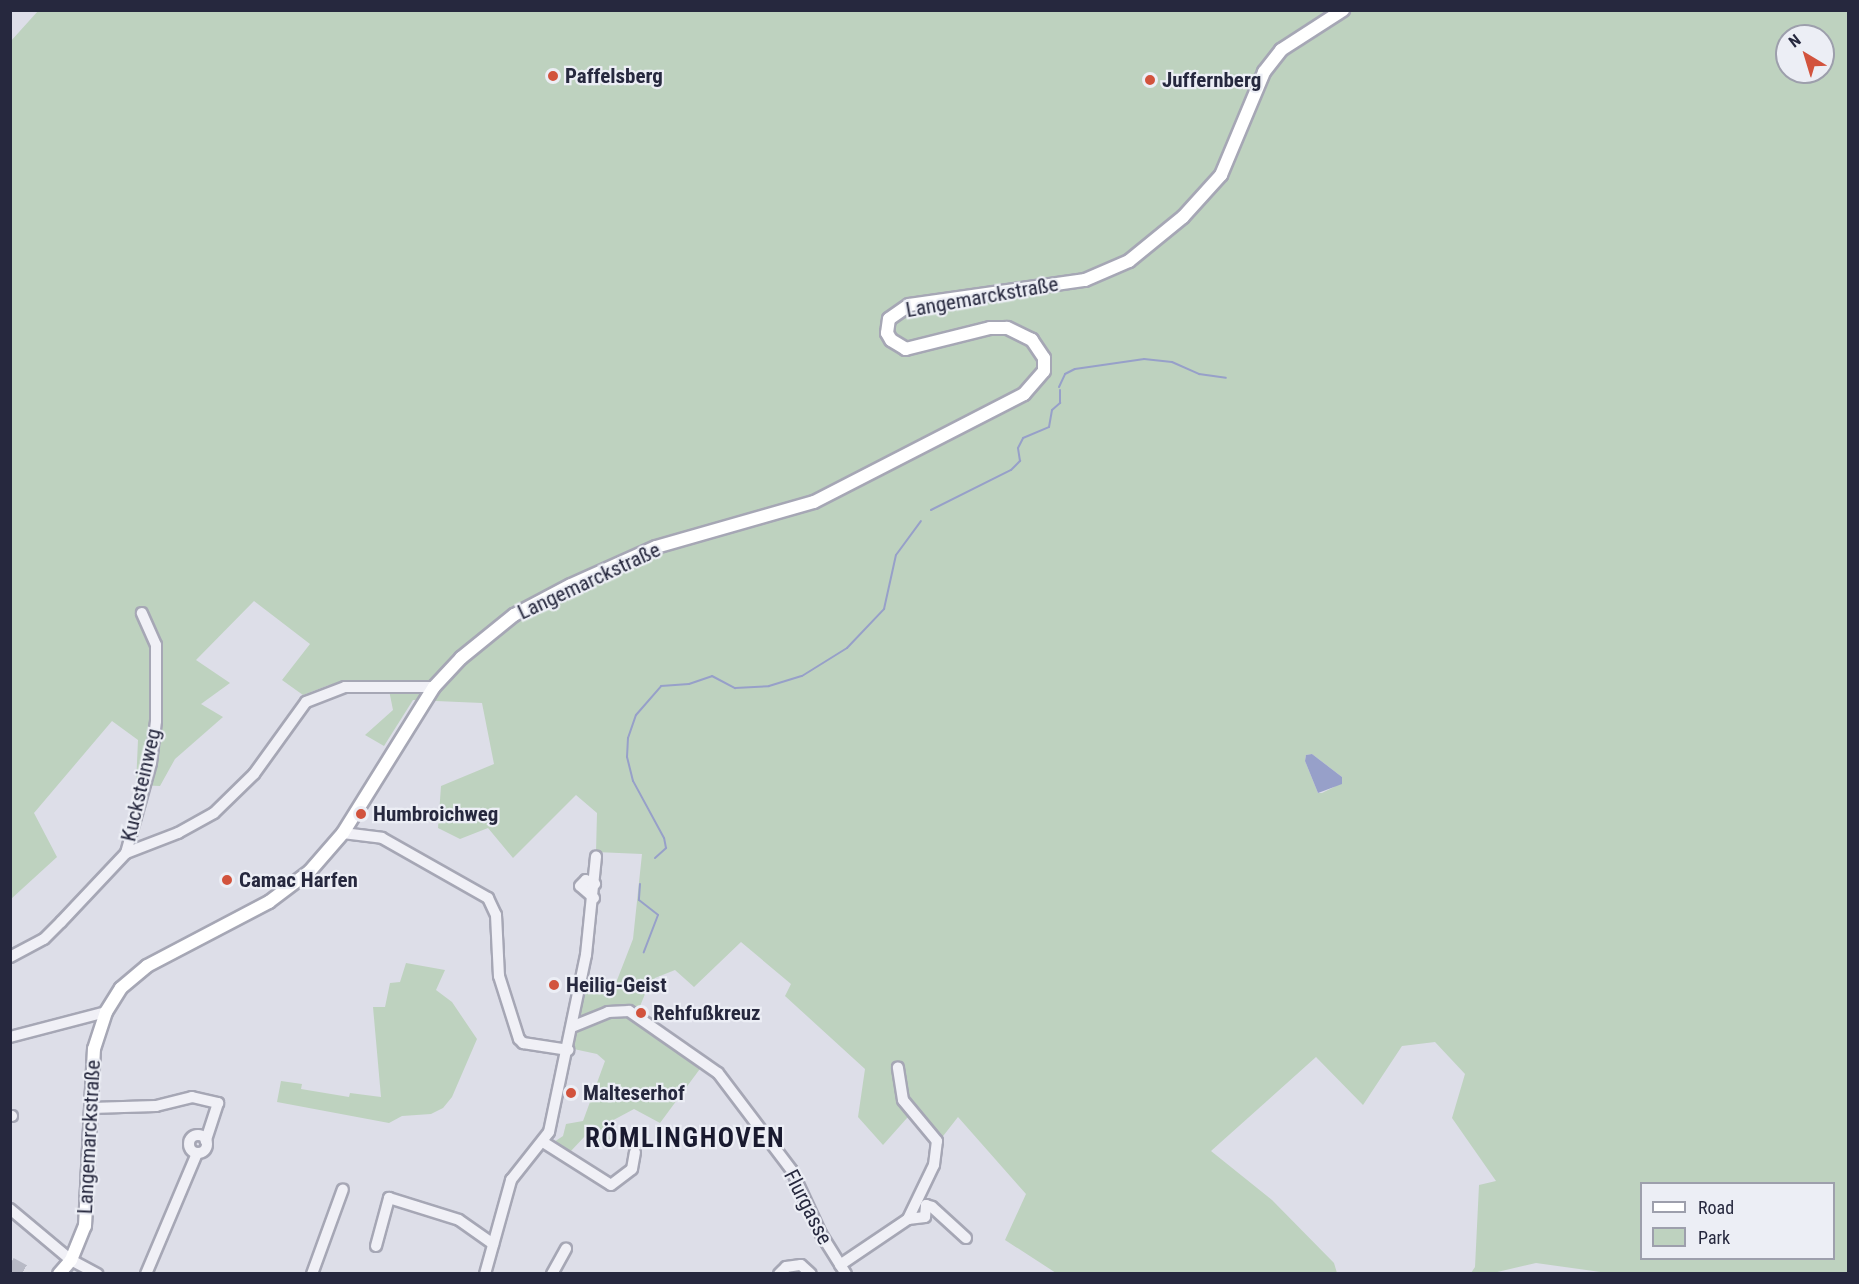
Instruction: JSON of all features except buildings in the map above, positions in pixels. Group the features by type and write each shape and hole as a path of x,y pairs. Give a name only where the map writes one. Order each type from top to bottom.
{"main road":[{"name":"Langemarckstraße","path":"59,1274 71,1260 87,1213 94,1049 106,1012 134,976 283,893 310,871 343,833 434,687 486,636 546,597 656,547 814,502 1024,394 1044,371 1044,358 1032,340 1007,328 990,328 906,348 891,340 887,333 889,319 909,306 1071,282 1115,270 1198,203 1228,164 1264,72 1281,50 1343,10"}],"street":[{"name":"Kucksteinweg","path":"126,853 132,842 151,763 156,721 156,645 142,613"},
{"path":"10,957 44,939 126,853 178,833 214,813 254,774 306,702 345,687 434,687"},
{"path":"343,833 382,838 488,898 496,915 499,976 519,1039 524,1044 568,1050"},
{"path":"488,1272 493,1244 511,1180 543,1142 568,1050 574,1026 594,898 596,857"},
{"name":"Flurgasse","path":"574,1026 608,1012 629,1011 718,1073 792,1171 843,1269"},
{"path":"10,1037 106,1012"},
{"path":"843,1269 908,1219 921,1205 934,1165 937,1141 903,1100 898,1067"},
{"path":"91,1108 156,1106 192,1097 218,1103 205,1149 197,1153 146,1274"},
{"path":"543,1142 611,1185 632,1169 635,1152"},
{"path":"312,1274 343,1189"},
{"path":"376,1246 389,1198 459,1220 493,1244"},
{"path":"921,1205 966,1238"},
{"path":"10,1209 71,1260 97,1274"},
{"path":"552,1274 566,1249"},
{"path":"779,1274 786,1267 801,1265 811,1274"}],"green space":[{"path":"38,11 1848,11 1848,1273 1615,1274 1536,1263 1493,1273 1471,1273 1475,1267 1479,1185 1496,1181 1452,1118 1465,1074 1435,1042 1402,1046 1363,1105 1316,1057 1211,1151 1272,1200 1334,1263 1337,1273 1056,1273 1005,1240 1026,1194 958,1117 940,1140 915,1109 883,1145 858,1117 865,1069 785,996 791,984 741,942 694,987 675,970 655,978 645,994 636,1016 705,1062 660,1123 634,1109 606,1124 610,1139 601,1143 586,1135 570,1152 554,1142 563,1136 566,1124 583,1121 605,1061 597,1054 569,1048 583,984 614,988 633,939 642,854 596,852 597,813 576,795 513,858 488,828 460,839 438,828 441,786 494,764 482,703 413,700 384,746 365,735 393,710 387,680 329,685 303,695 282,680 310,644 254,601 196,660 230,683 201,704 223,717 175,759 160,786 136,785 138,740 112,721 34,813 57,857 11,899 10,42","holes":["1312,754 1342,777 1334,787 1318,793 1305,761 1306,755"]},
{"path":"406,963 445,970 436,990 452,1002 477,1039 452,1097 443,1108 431,1114 402,1116 389,1123 277,1102 281,1081 302,1084 301,1089 349,1097 350,1093 381,1097 373,1007 385,1007 390,983 400,982"}],"water":[{"path":"1312,754 1342,777 1342,784 1318,793 1305,761 1306,755"}],"waterway":[{"path":"1059,387 1065,374 1075,369 1144,359 1172,362 1199,374 1226,378"},
{"path":"931,510 1011,470 1020,461 1018,448 1023,438 1049,427 1052,410 1060,403 1060,390"},
{"path":"655,858 666,848 664,838 633,781 627,757 628,738 636,715 661,686 689,684 712,676 735,688 769,686 802,676 847,648 884,609 896,555 921,521"},
{"path":"640,884 639,900 658,915 644,952"}],"tunnel":[{"path":"10,1264 28,1274"}],"place":[{"name":"Paffelsberg","path":"553,76"},
{"name":"Juffernberg","path":"1150,80"},
{"name":"Humbroichweg","path":"361,814"},
{"name":"Camac Harfen","path":"227,880"},
{"name":"Heilig-Geist","path":"554,985"},
{"name":"Rehfußkreuz","path":"641,1013"},
{"name":"Malteserhof","path":"571,1093"}],"district":[{"name":"RÖMLINGHOVEN","path":"685,1139"}]}
